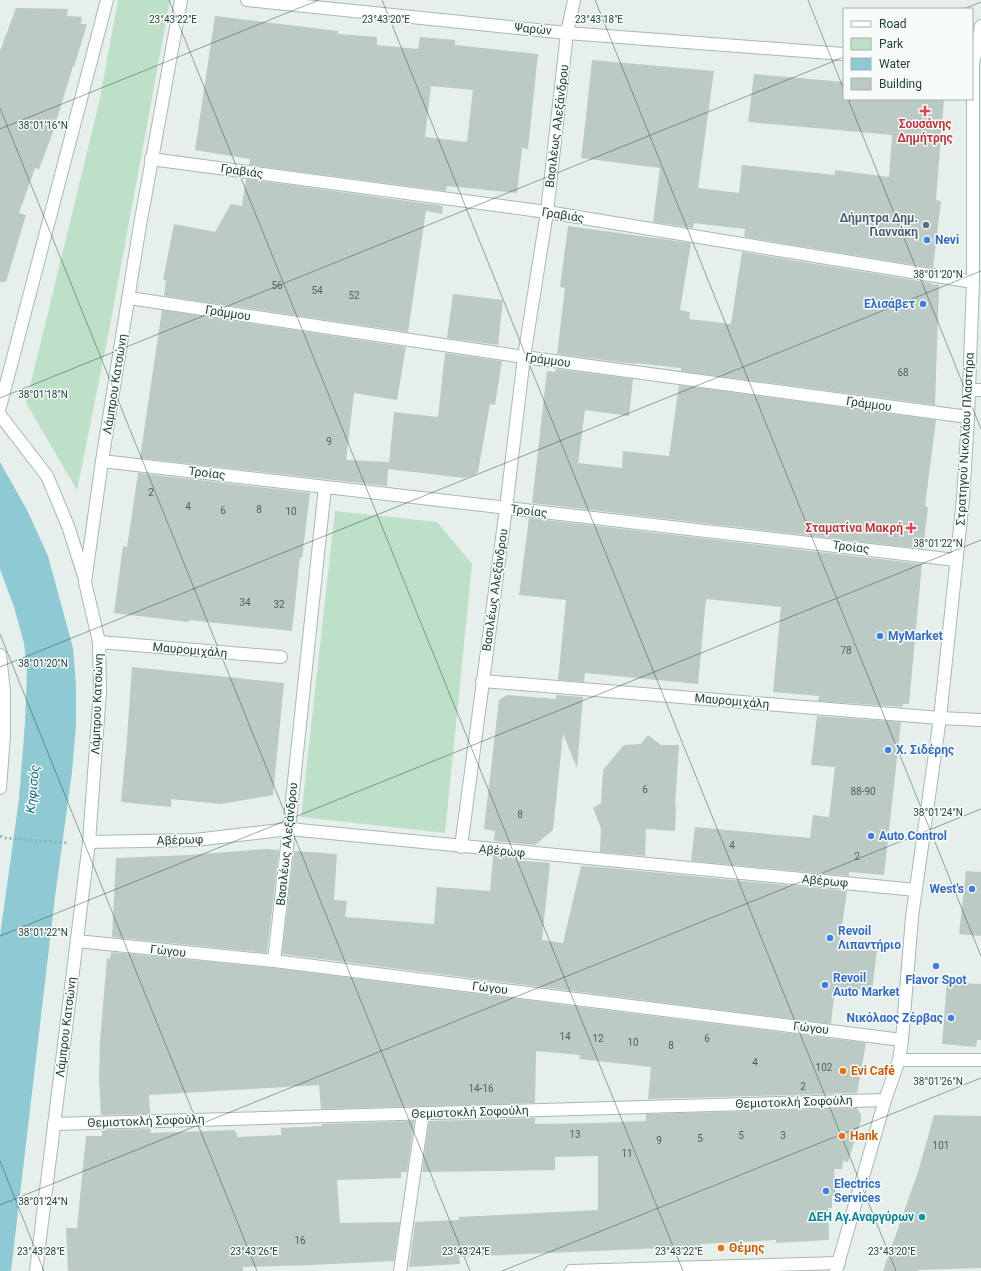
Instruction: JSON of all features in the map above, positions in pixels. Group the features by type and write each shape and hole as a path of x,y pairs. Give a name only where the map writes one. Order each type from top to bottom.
{"street":[{"path":"0,407 107,0"},
{"name":"Λάμπρου Κατσώνη","path":"36,1271 89,842 100,691 99,642 85,582 102,461 151,159 181,0"},
{"name":"Ψαρών","path":"247,0 567,33 843,54"},
{"name":"Βασιλέως Αλεξάνδρου","path":"461,847 506,508 524,357 547,212 567,33 574,0"},
{"name":"Στρατηγού Νικολάου Πλαστήρα","path":"838,1267 899,1060 912,917 940,718 963,499 968,417 975,390 973,282 975,64 981,26"},
{"name":"Γραβιάς","path":"151,159 547,212 973,282"},
{"name":"Γράμμου","path":"129,298 524,357 968,417"},
{"path":"0,415 47,476 68,526 85,582"},
{"name":"Τροίας","path":"102,461 956,560"},
{"name":"Βασιλέως Αλεξάνδρου","path":"274,962 325,487"},
{"name":"Μαυρομιχάλη","path":"99,642 281,658"},
{"path":"0,655 4,692 4,735 0,788"},
{"name":"Μαυρομιχάλη","path":"482,681 940,718 981,720"},
{"name":"Αβέρωφ","path":"89,842 195,840 289,829 461,847 916,890"},
{"name":"Γώγου","path":"77,941 274,962 902,1040"},
{"path":"899,1060 981,1060"},
{"name":"Θεμιστοκλή Σοφούλη","path":"54,1124 886,1100"},
{"path":"400,1271 423,1113"},
{"path":"571,1271 838,1267"}],"path":[{"path":"0,836 5,838 64,843"}],"green space":[{"path":"118,0 170,0 112,315 77,490 26,403 99,103"},
{"path":"335,511 437,522 472,564 445,833 301,817"}],"water":[{"name":"Κηφισός","path":"0,462 27,510 48,556 73,648 76,686 76,726 72,772 55,897 11,1271 0,1271 0,936 19,799 25,723 27,670 24,643 14,607 0,569"}],"building":[{"path":"16,8 68,9 67,16 82,17 81,24 87,24 52,135 39,169 35,168 19,213 26,215 6,282 0,282 0,51"},
{"path":"215,16 338,31 338,34 377,37 377,45 418,49 420,37 455,40 455,45 538,54 528,149 522,148 517,193 447,186 446,191 249,165 250,159 195,150","holes":["431,86 473,90 467,142 425,137"]},
{"path":"592,60 714,71 698,188 739,193 742,165 835,175 835,170 889,177 892,135 748,122 754,74 843,82 843,100 944,100 936,200 941,201 933,268 744,237 745,229 694,223 693,228 653,222 660,168 581,158"},
{"path":"246,179 443,206 442,214 426,211 408,332 164,296 166,280 163,280 174,224 215,232 231,204 242,206"},
{"path":"568,226 691,243 680,310 690,312 689,319 731,324 742,252 939,285 935,405 681,371 681,368 557,354 565,288 560,287"},
{"path":"453,294 503,300 498,345 447,338"},
{"path":"162,310 406,347 397,400 354,393 346,460 389,463 394,412 438,417 445,353 502,361 495,405 490,404 478,472 464,478 388,469 387,486 140,458"},
{"path":"556,369 633,379 629,416 585,410 578,463 622,468 623,451 669,456 679,385 936,420 925,506 928,507 923,549 532,503 547,371 555,372"},
{"path":"138,473 310,493 302,558 300,557 292,631 189,620 189,622 114,613 123,546 127,547"},
{"path":"529,518 922,564 909,704 903,704 902,707 818,701 819,696 773,692 781,607 706,599 698,684 585,673 584,682 558,680 566,600 519,595"},
{"path":"132,667 284,683 273,795 221,804 171,799 171,807 121,802"},
{"path":"507,695 556,699 556,695 583,697 577,768 563,734 553,830 535,845 494,841 495,831 484,829 499,700"},
{"path":"817,716 901,722 884,875 849,872 849,876 691,861 695,827 810,838 813,815 829,817 835,767 811,765"},
{"path":"648,735 661,745 679,745 675,831 646,829 645,856 600,852 601,828 593,808 601,803 603,770 624,745 641,744"},
{"path":"267,849 279,850 267,953 112,937 116,858 189,855"},
{"path":"294,851 337,854 334,900 347,901 345,917 434,924 437,887 490,891 493,856 550,863 542,940 563,943 581,866 847,891 839,947 877,951 872,991 835,987 831,1024 282,954"},
{"path":"966,871 981,872 981,936 959,934"},
{"path":"111,952 273,968 866,1043 857,1093 648,1099 651,1067 579,1059 580,1055 536,1051 535,1103 321,1109 319,1085 149,1095 150,1114 101,1115 99,1082 100,1041 107,958 110,959"},
{"path":"947,982 981,984 981,1040 977,1040 976,1047 942,1044"},
{"path":"857,1108 861,1115 861,1120 848,1162 843,1161 842,1169 834,1169 836,1196 832,1196 832,1208 828,1208 829,1240 776,1243 776,1240 701,1244 701,1250 663,1252 663,1248 459,1257 460,1264 409,1267 415,1222 459,1220 459,1217 598,1210 598,1156 555,1157 555,1170 422,1172 429,1121 535,1118 535,1124 596,1123 646,1121 646,1114"},
{"path":"934,1115 981,1116 981,1268 883,1271 918,1172"},
{"path":"414,1121 407,1172 401,1172 401,1178 337,1180 340,1223 400,1222 394,1261 243,1267 243,1271 68,1271 66,1228 77,1228 86,1136 102,1136 102,1130 151,1129 151,1133 235,1130 237,1137 281,1135 281,1128 322,1126 322,1124"}],"place":[{"name":"Σουσάνης Δημήτρης","path":"925,111"},
{"name":"Δήμητρα Δημ. Γιαννάκη","path":"926,225"},
{"name":"Nevi","path":"927,240"},
{"name":"Ελισάβετ","path":"923,304"},
{"name":"Σταματίνα Μακρή","path":"911,528"},
{"name":"MyMarket","path":"880,636"},
{"name":"Χ. Σιδέρης","path":"888,750"},
{"name":"Auto Control","path":"871,836"},
{"name":"West's","path":"972,889"},
{"name":"Revoil Λιπαντήριο","path":"830,938"},
{"name":"Flavor Spot","path":"936,966"},
{"name":"Revoil Auto Market","path":"825,985"},
{"name":"Νικόλαος Ζέρβας","path":"951,1018"},
{"name":"Evi Café","path":"843,1071"},
{"name":"Hank","path":"842,1136"},
{"name":"Electrics Services","path":"826,1191"},
{"name":"ΔΕΗ Αγ.Αναργύρων","path":"922,1217"},
{"name":"Θέμης","path":"721,1248"}]}
